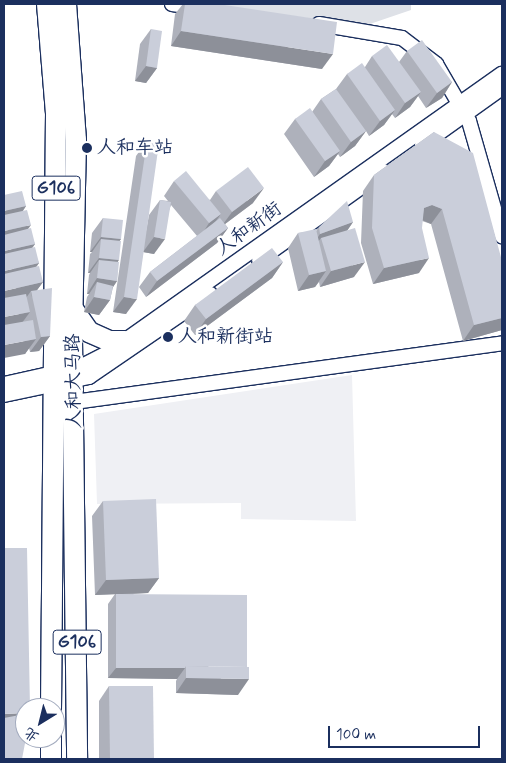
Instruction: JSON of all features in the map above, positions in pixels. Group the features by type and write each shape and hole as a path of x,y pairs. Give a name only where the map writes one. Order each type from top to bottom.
{"highway":[{"name":"人和大马路","path":"47,4 56,107 50,525 51,698"},
{"name":"人和大马路","path":"66,4 75,110 73,384 76,524 77,759"},
{"path":"73,309 89,332 109,341 124,341"},
{"path":"50,525 76,524"}],"street":[{"path":"172,4 219,10"},
{"path":"302,22 389,35 413,44 441,70 463,108 502,236"},
{"name":"人和新街","path":"4,384 52,381 73,384 116,361 463,108 502,74"},
{"name":"人和新街","path":"73,384 124,341 463,108 502,88"},
{"path":"73,384 502,344"},
{"name":"人和新街","path":"4,395 52,381"}],"shaded area":[{"path":"208,4 411,4 411,10 364,26"},
{"path":"352,375 356,521 241,519 241,503 97,504 94,414"}],"building":[{"path":"185,4 218,4 337,22 333,54 181,31"},
{"path":"151,29 162,31 157,68 146,66"},
{"path":"422,40 452,82 437,93 407,51"},
{"path":"387,45 421,92 405,103 372,56"},
{"path":"362,63 395,110 380,121 347,74"},
{"path":"336,89 366,131 351,142 321,99"},
{"path":"310,108 340,151 325,161 295,119"},
{"path":"434,132 473,153 502,261 502,318 474,325 442,209 432,205 424,208 422,228 429,258 384,268 372,228 374,175"},
{"path":"147,141 159,143 137,299 124,297"},
{"path":"248,167 264,188 232,212 216,191"},
{"path":"186,171 221,214 209,223 174,181"},
{"path":"22,191 26,206 4,211 4,195"},
{"path":"160,200 171,202 165,239 154,237"},
{"path":"347,201 353,222 320,234 319,227"},
{"path":"27,210 31,225 4,231 4,215"},
{"path":"103,218 123,220 121,239 101,237"},
{"path":"220,218 228,228 157,281 150,272"},
{"path":"31,228 35,244 4,251 4,235"},
{"path":"355,228 365,262 331,271 321,238"},
{"path":"316,229 326,271 309,275 298,233"},
{"path":"101,239 121,241 119,260 99,258"},
{"path":"35,247 39,263 4,271 4,254"},
{"path":"272,248 283,262 206,319 195,305"},
{"path":"99,260 119,262 117,281 97,278"},
{"path":"39,266 43,282 4,291 4,274"},
{"path":"97,282 113,286 110,300 94,297"},
{"path":"52,288 50,336 41,337 31,291"},
{"path":"26,294 30,312 4,317 4,298"},
{"path":"33,320 36,339 4,345 4,325"},
{"path":"156,499 159,578 106,580 103,501"},
{"path":"4,548 27,548 30,698 15,698 15,713 4,714"},
{"path":"116,594 247,595 247,667 116,668"},
{"path":"186,666 249,667 249,679 186,678"},
{"path":"109,686 153,686 154,759 110,759"},
{"path":"15,716 15,748 24,748 22,759 4,759 4,718"}],"place":[{"name":"人和车站","path":"87,148"},
{"name":"人和新街站","path":"168,337"}]}
